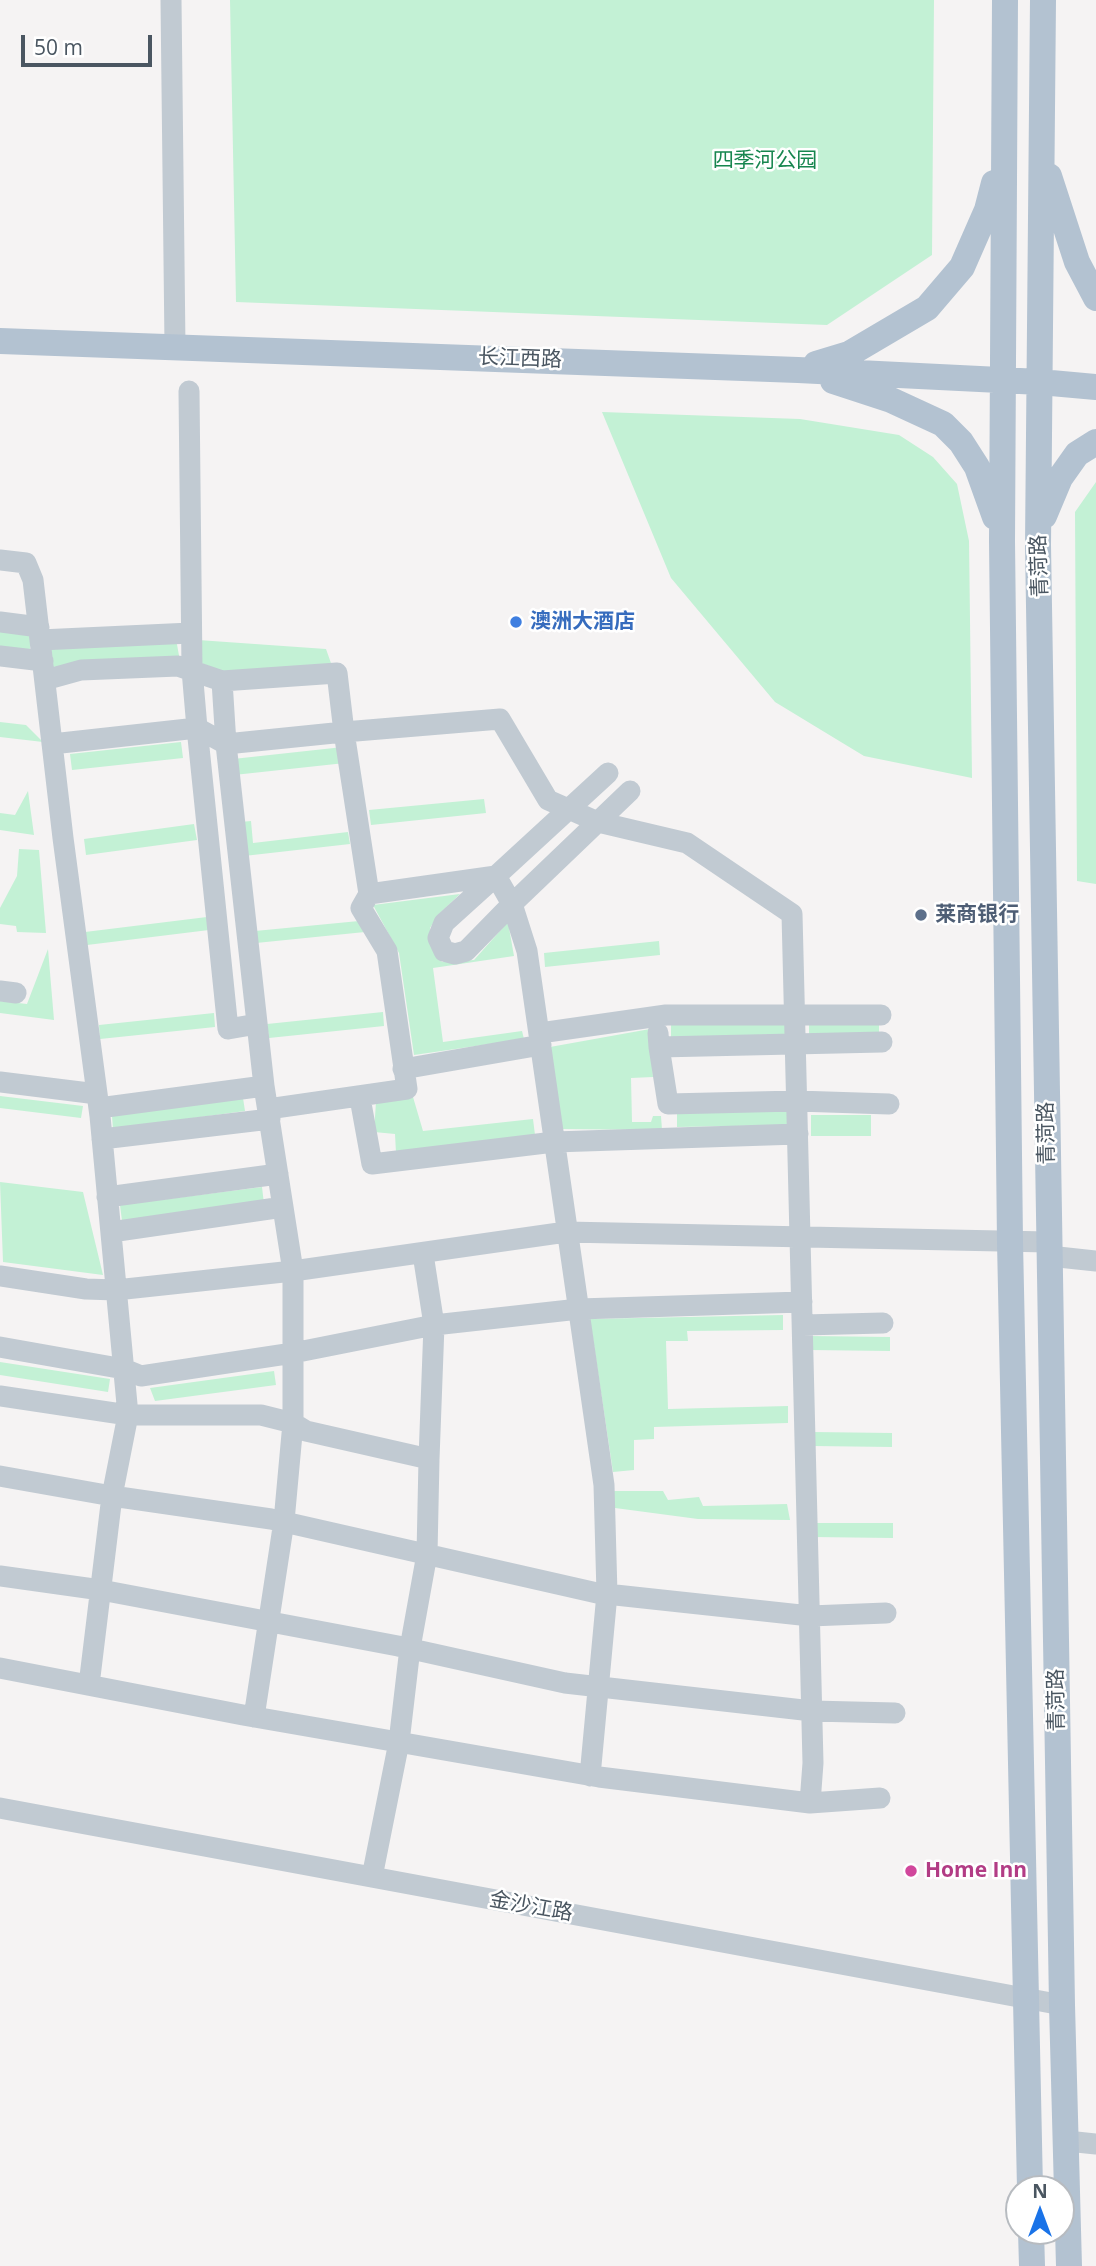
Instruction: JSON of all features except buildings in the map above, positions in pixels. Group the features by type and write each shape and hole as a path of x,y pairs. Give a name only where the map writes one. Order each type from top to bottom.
{"main road":[{"name":"青菏路","path":"1005,0 1002,541 1010,1241 1030,2175"},
{"name":"青菏路","path":"1043,0 1038,545 1062,2005 1069,2266"},
{"path":"1041,132 1051,186 1068,237 1096,298"},
{"path":"798,370 849,354 927,308 962,267 987,210 1003,133"},
{"name":"长江西路","path":"0,341 798,370 1096,387"},
{"path":"798,370 891,400 943,424 961,442 977,467 1002,541"},
{"path":"1038,545 1046,504 1060,478 1077,454 1096,442"},
{"path":"1031,2245 1032,2266"}],"street":[{"path":"170,0 175,346"},
{"path":"189,391 192,670 228,1029 257,1024"},
{"path":"0,559 26,563 33,580 98,1101 128,1415 112,1496 89,1685"},
{"path":"0,622 39,633 191,633"},
{"path":"0,656 43,670 178,666 222,681 337,673 369,894 361,908 387,951 407,1089 269,1114 102,1139"},
{"path":"222,681 226,744 264,1086 293,1271 293,1423 284,1521 254,1717"},
{"path":"52,744 197,728 226,744 500,719 548,800 597,822 687,843 792,914 812,1711 813,1763 810,1803"},
{"path":"608,773 444,923 438,938 444,951 455,954 466,950 630,792"},
{"path":"369,894 496,876"},
{"path":"496,876 512,904 527,950 604,1485 607,1594 590,1776"},
{"path":"403,1069 658,1017 794,1013 881,1015"},
{"path":"658,1017 659,1047 671,1138"},
{"path":"659,1047 882,1042"},
{"path":"0,1082 98,1101 264,1086"},
{"path":"360,1098 372,1164 554,1142 798,1134"},
{"path":"668,1104 797,1101 889,1104"},
{"path":"107,1197 278,1174"},
{"path":"111,1232 283,1208"},
{"path":"0,1276 86,1289 116,1290 293,1271 566,1232 1010,1241 1096,1261"},
{"path":"372,1877 399,1742 410,1648 427,1554 435,1325 423,1254"},
{"path":"0,1347 124,1369 141,1376 293,1353 435,1325 579,1309 802,1302"},
{"path":"803,1325 883,1323"},
{"path":"0,1396 128,1415 261,1415 293,1423 306,1431 429,1459"},
{"path":"0,1476 112,1496 284,1521 607,1594 810,1616 886,1613"},
{"path":"0,1576 101,1590 410,1648 565,1683 812,1711 895,1713"},
{"path":"0,1668 254,1717 590,1776 810,1803 880,1798"},
{"name":"金沙江路","path":"0,1808 1062,2005"},
{"path":"1067,2141 1096,2144"}],"green space":[{"name":"四季河公园","path":"230,0 934,0 932,255 827,325 236,302"},
{"path":"602,412 800,419 899,435 933,457 957,484 969,541 972,778 864,756 775,702 671,578"},
{"path":"1096,482 1096,884 1077,881 1075,512"},
{"path":"0,630 32,635 29,654 0,650"},
{"path":"176,639 180,661 52,667 51,646"},
{"path":"198,640 326,649 332,666 230,674 198,662"},
{"path":"0,722 26,725 43,742 0,737"},
{"path":"181,742 183,758 72,770 70,754"},
{"path":"343,747 345,763 234,775 233,759"},
{"path":"28,791 34,835 0,830 0,813 15,815"},
{"path":"484,799 486,813 371,825 369,810"},
{"path":"251,821 253,843 348,832 350,844 244,856 240,822"},
{"path":"194,824 197,840 86,855 84,839"},
{"path":"19,849 39,850 46,933 17,932 16,926 0,924 0,908 17,876"},
{"path":"460,894 438,915 430,928 431,946 442,962 474,960 508,922 514,956 433,968 443,1042 522,1031 524,1039 414,1055 399,953 373,905"},
{"path":"207,917 209,930 87,945 85,932"},
{"path":"359,921 365,932 256,943 255,931"},
{"path":"659,941 660,955 545,967 544,953"},
{"path":"48,949 54,1020 0,1013 0,1001 27,1004"},
{"path":"383,1012 384,1026 269,1038 267,1024"},
{"path":"214,1013 215,1027 100,1039 99,1025"},
{"path":"787,1020 787,1034 671,1038 671,1024"},
{"path":"879,1021 879,1036 809,1037 809,1022"},
{"path":"650,1029 653,1077 631,1078 632,1122 651,1122 653,1116 661,1116 662,1130 562,1129 550,1047"},
{"path":"0,1096 83,1106 81,1118 0,1108"},
{"path":"413,1097 423,1131 533,1119 535,1135 396,1153 395,1134 374,1132 376,1102"},
{"path":"243,1098 245,1111 113,1129 112,1116"},
{"path":"793,1111 793,1125 677,1127 677,1113"},
{"path":"811,1115 871,1115 871,1136 811,1136"},
{"path":"0,1182 83,1192 103,1275 3,1262"},
{"path":"262,1187 264,1204 122,1221 120,1205"},
{"path":"783,1315 783,1330 687,1331 688,1341 666,1341 668,1409 788,1406 788,1423 654,1427 654,1439 634,1440 634,1470 613,1472 590,1319"},
{"path":"810,1336 890,1337 890,1351 810,1350"},
{"path":"0,1362 110,1379 108,1392 0,1375"},
{"path":"274,1371 276,1385 155,1401 150,1388"},
{"path":"813,1432 892,1433 892,1447 813,1446"},
{"path":"612,1491 663,1491 668,1500 699,1497 703,1506 787,1504 790,1520 698,1519 615,1508"},
{"path":"814,1523 893,1523 893,1538 813,1537"}],"place":[{"name":"澳洲大酒店","path":"516,622"},
{"name":"莱商银行","path":"921,915"},
{"name":"Home Inn","path":"911,1871"}]}
